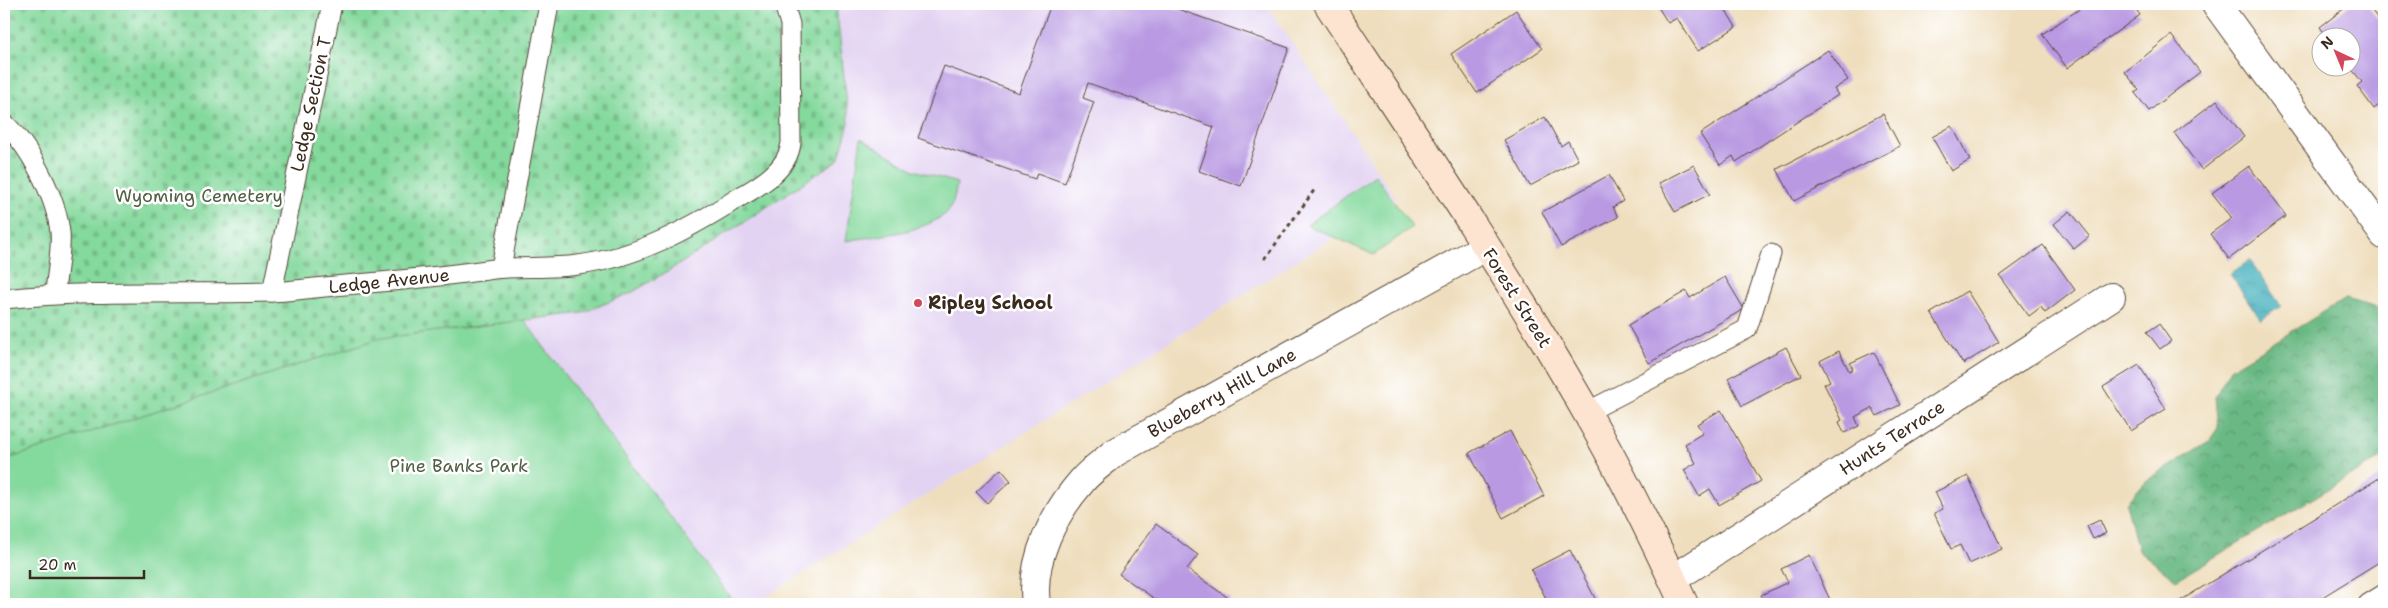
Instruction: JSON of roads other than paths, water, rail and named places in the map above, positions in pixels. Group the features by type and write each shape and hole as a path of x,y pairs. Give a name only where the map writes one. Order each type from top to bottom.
{"street":[{"name":"Forest Street","path":"1328,4 1485,247 1587,412 1625,482 1684,604"},
{"path":"2216,4 2384,235"},
{"name":"Blueberry Hill Lane","path":"1036,604 1035,593 1043,546 1059,511 1083,479 1114,453 1485,247"},
{"name":"Hunts Terrace","path":"1672,579 2111,297"}],"lane":[{"name":"Ledge Section T","path":"272,292 332,4"},
{"path":"501,268 550,4"},
{"name":"Ledge Avenue","path":"4,299 55,294 272,292 437,277 501,268 581,265 640,250 708,217 757,187 779,167 790,148 790,24 784,4"},
{"path":"4,123 11,129 37,168 52,199 60,233 55,294"},
{"path":"1587,412 1747,329 1771,254"},
{"path":"2368,604 2384,594"}],"water":[{"path":"2250,260 2281,306 2261,320 2230,274"}],"place":[{"name":"Ripley School","path":"918,303"}],"park label":[{"name":"Wyoming Cemetery","path":"199,196"},
{"name":"Pine Banks Park","path":"459,466"}]}
